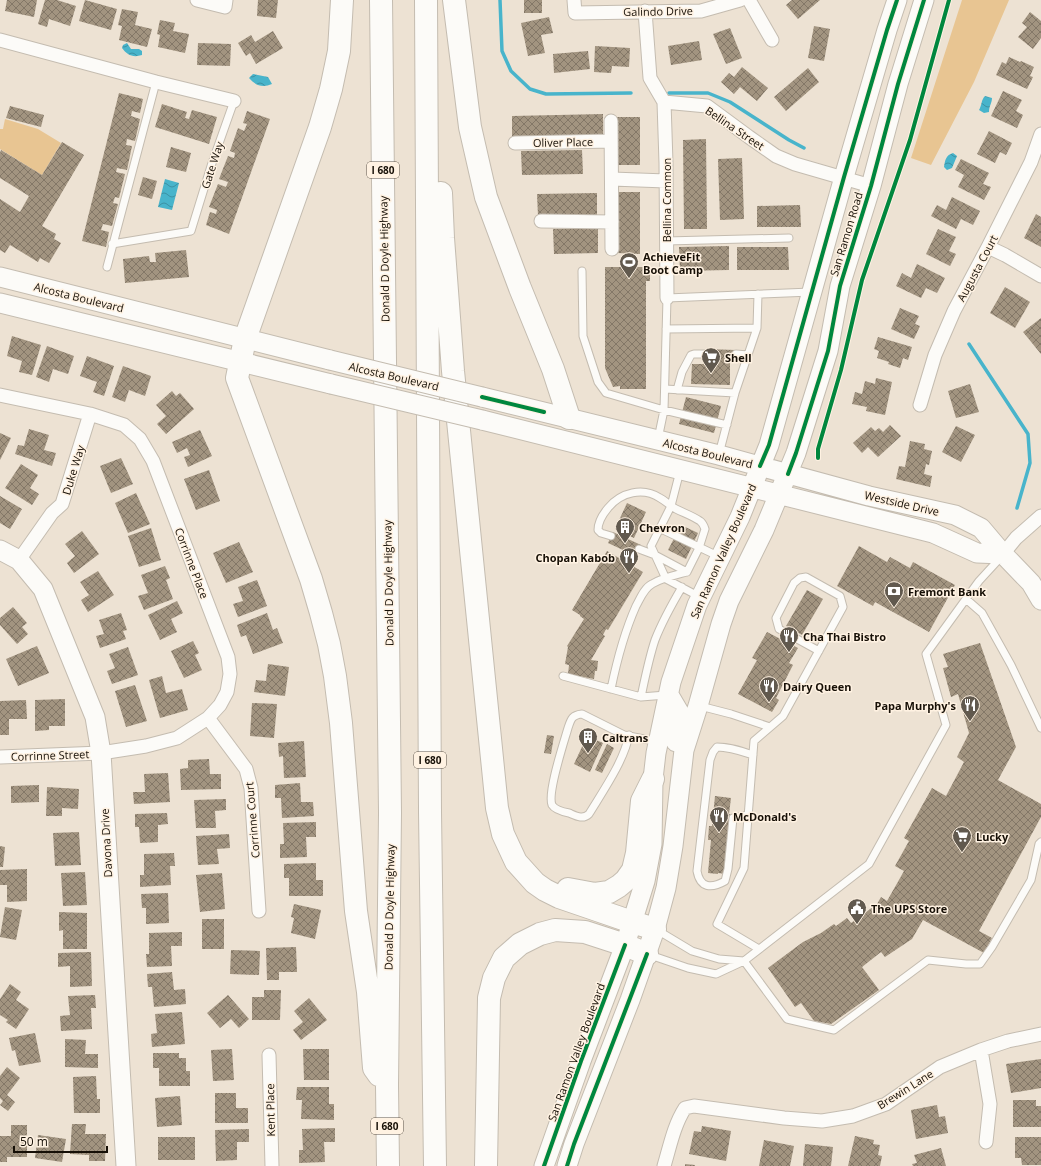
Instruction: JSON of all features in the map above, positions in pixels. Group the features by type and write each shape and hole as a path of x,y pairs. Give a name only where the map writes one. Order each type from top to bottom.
{"highway":[{"path":"342,0 339,51 329,97 318,133 245,339 237,378 311,579 329,644 341,723 356,911 368,992 374,1068 387,1086"},
{"name":"Donald D Doyle Highway","path":"381,0 390,813 387,1086 388,1166"},
{"name":"I 680","path":"426,0 430,812 435,1166"},
{"path":"454,0 470,127 486,197 520,288 553,369 569,418"},
{"path":"425,39 436,86 442,238 453,371 497,808 503,834 516,862 535,883 545,890 559,897 656,929"},
{"path":"535,883 595,894 609,892 626,880 633,870 637,853 642,801 653,779"},
{"path":"486,1166 489,998 494,978 504,958 520,944 540,934 555,930 586,932 647,954"}],"main road":[{"name":"San Ramon Road","path":"760,466 769,446 844,177 897,0"},
{"name":"San Ramon Road","path":"788,474 828,351 840,286 870,186 898,84 924,0"},
{"name":"Alcosta Boulevard","path":"0,277 245,339 719,455 788,474"},
{"name":"Alcosta Boulevard","path":"0,303 681,469 779,495"},
{"name":"San Ramon Valley Boulevard","path":"544,1166 581,1061 625,945 645,880 652,844 653,779 671,682 701,597 740,517 760,466"},
{"path":"567,1166 656,929 666,888 673,846 684,750 721,624 729,601 764,530 788,474"},
{"name":"Westside Drive","path":"788,474 869,496 955,515 981,528 1003,554 1031,583 1041,600"},
{"name":"Westside Drive","path":"779,495 933,533 977,553 1003,554"},
{"name":"Davona Drive","path":"0,550 19,560 44,589 95,717 101,753 126,1166"},
{"path":"669,695 679,712 680,719 671,765 672,772 680,782"}],"street":[{"path":"196,0 225,7 226,0"},
{"name":"Galindo Drive","path":"574,7 645,11 701,11 740,0"},
{"path":"749,0 772,40"},
{"path":"645,11 650,78 664,102"},
{"name":"Gate Way","path":"0,40 156,82 234,101"},
{"name":"Bellina Street","path":"664,102 707,106 776,156 795,164 844,177 870,186"},
{"name":"Bellina Common","path":"664,102 667,298"},
{"path":"611,121 612,250"},
{"name":"Augusta Court","path":"920,405 935,355 954,312 1031,162 1041,134"},
{"name":"Oliver Place","path":"515,143 611,141"},
{"path":"612,179 666,181"},
{"path":"541,222 612,222"},
{"path":"988,247 1041,276"},
{"name":"Corrinne Place","path":"0,396 90,414 124,425 140,439 153,461 228,657 230,674 227,692 220,705 208,718 177,738 146,746 101,753"},
{"name":"Duke Way","path":"19,560 52,513 62,504 90,414"},
{"path":"1003,554 1016,538 1041,516"},
{"name":"Corrinne Court","path":"208,718 246,769 251,788 259,911"},
{"name":"Corrinne Street","path":"0,757 101,753"},
{"name":"Brewin Lane","path":"664,1166 675,1128 685,1108 694,1106 784,1118 822,1121 853,1116 886,1104 940,1067 981,1050 1008,1041 1041,1034"},
{"path":"981,1050 990,1104 986,1142"},
{"name":"Kent Place","path":"269,1054 272,1166"}],"lane":[{"path":"107,267 156,82"},
{"name":"Gate Way","path":"112,244 191,231 210,166 234,101"},
{"path":"666,241 789,238"},
{"path":"582,271 583,336 598,382 606,392 664,410 727,425"},
{"path":"658,440 664,410 667,298 813,292"},
{"path":"719,455 735,393 757,328 758,294"},
{"path":"666,328 757,328"},
{"path":"677,390 682,372 691,355 704,354"},
{"path":"736,354 748,355"},
{"path":"665,389 735,393"},
{"path":"681,469 671,506 650,546 666,579 701,597"},
{"path":"611,536 601,533 598,530 598,525 605,511 610,505 616,499 631,492 642,492 660,498 671,506 702,522 705,529 699,548 687,572 651,584 644,591 623,639 611,689"},
{"path":"659,528 720,558"},
{"path":"639,549 655,555 687,572"},
{"path":"647,954 688,968 716,974 744,961 869,864 946,725 926,654 979,581 1003,554"},
{"path":"759,949 717,924 744,868 754,741 783,716 843,607 840,596 806,577 800,578 794,584 776,618 779,629 818,651"},
{"path":"641,697 655,639 682,587"},
{"path":"966,599 982,613 1011,665 1041,728"},
{"path":"563,676 641,697 669,695"},
{"path":"698,706 731,714 770,727"},
{"path":"629,735 627,746 621,759 586,817 582,818 558,810 554,807 552,804 552,791 568,728 574,716 582,714 624,735 629,735 659,742"},
{"path":"748,815 733,818 727,877 725,881 713,886 703,883 698,879 696,871 711,756 717,747 738,750 753,755"},
{"path":"656,929 692,951 719,959 744,961 787,1019 834,1030 928,960 980,964 992,947 1031,880 1039,844 1041,842"}],"shaded area":[{"path":"962,0 1009,0 974,82 931,165 911,158"},
{"path":"5,119 38,129 61,143 42,175 0,149 0,129 3,129"}],"water":[{"path":"127,43 131,49 139,49 142,51 142,55 133,56 126,52 122,48 123,45"},
{"path":"253,74 268,77 272,84 263,86 254,83 249,78"},
{"path":"985,96 992,98 992,101 989,112 984,113 979,110"},
{"path":"953,153 957,156 952,168 947,170 944,167 945,160 947,156"},
{"path":"165,179 179,183 172,210 158,207"}],"building":[{"path":"7,0 37,0 34,17 5,11"},
{"path":"45,0 57,0 76,6 70,26 49,19 47,27 38,24"},
{"path":"85,0 117,9 111,30 79,21"},
{"path":"258,0 278,0 276,18 257,16"},
{"path":"524,0 542,0 542,13 524,13"},
{"path":"792,0 820,0 798,19 786,5"},
{"path":"122,9 138,12 135,25 152,29 147,47 119,40 122,26 118,25"},
{"path":"1030,12 1041,21 1041,38 1033,49 1018,37 1027,27 1022,23"},
{"path":"549,17 553,33 541,35 545,53 528,56 521,23"},
{"path":"160,20 175,23 173,31 189,34 185,53 158,47 160,35 157,34"},
{"path":"814,26 830,29 824,61 808,58"},
{"path":"730,28 742,58 726,64 713,34"},
{"path":"273,31 283,48 256,64 250,53 246,56 238,43 251,35 255,42"},
{"path":"699,41 702,60 671,65 668,46"},
{"path":"198,43 231,44 230,66 197,65"},
{"path":"595,46 630,48 629,67 612,66 611,73 594,72"},
{"path":"588,51 590,69 554,73 553,54"},
{"path":"1009,57 1034,67 1030,76 1033,77 1027,89 996,75 1002,62 1006,64"},
{"path":"742,67 768,88 757,101 740,87 734,94 721,82 729,73 734,77"},
{"path":"808,68 819,82 786,111 774,97"},
{"path":"1003,91 1022,100 1016,111 1023,115 1017,128 991,116"},
{"path":"119,93 143,99 140,113 132,111 131,116 140,119 135,141 127,139 126,145 132,146 127,170 117,168 116,172 125,174 119,198 115,197 113,203 118,204 112,226 103,224 101,230 109,232 106,247 82,241"},
{"path":"162,104 187,112 185,118 189,119 192,110 217,117 209,144 155,127"},
{"path":"10,106 44,115 41,127 6,118"},
{"path":"247,111 270,119 229,234 206,225 210,212 216,214 217,210 209,207 218,184 226,187 228,182 219,179 228,156 234,158 235,153 230,151 238,128 244,131 247,124 243,123"},
{"path":"603,114 603,136 512,138 512,116"},
{"path":"616,117 640,117 640,165 617,165"},
{"path":"989,131 1012,143 1006,155 1000,152 995,163 977,154"},
{"path":"706,139 707,229 684,229 683,140"},
{"path":"62,142 84,155 42,226 56,234 54,239 61,243 49,263 40,258 38,262 10,245 5,253 0,250 0,199 20,212 29,196 0,178 1,150 42,175"},
{"path":"171,147 191,153 186,172 166,167"},
{"path":"582,150 583,174 522,175 521,151"},
{"path":"742,158 744,219 720,220 718,159"},
{"path":"961,159 989,173 983,184 991,187 984,200 958,187 964,175 955,170"},
{"path":"143,177 157,181 152,199 138,195"},
{"path":"617,192 640,192 640,254 617,253"},
{"path":"597,193 597,215 538,216 537,194"},
{"path":"952,197 980,211 973,225 961,219 956,229 931,216 937,205 946,210"},
{"path":"800,205 801,227 757,227 757,206"},
{"path":"1036,214 1041,217 1041,247 1024,238"},
{"path":"553,229 598,229 598,253 554,254"},
{"path":"938,229 956,237 949,251 956,254 950,266 926,254"},
{"path":"729,246 729,270 680,271 679,247"},
{"path":"737,247 788,247 789,270 737,270"},
{"path":"186,250 189,277 125,283 123,259 149,256 150,262 156,262 155,253"},
{"path":"917,264 945,278 937,293 926,288 921,298 896,286 902,273 911,278"},
{"path":"605,267 646,267 645,273 650,272 650,281 646,281 646,389 620,389 620,386 613,387 605,368"},
{"path":"1005,287 1030,302 1015,328 990,313"},
{"path":"900,308 919,316 915,324 920,326 914,339 891,329"},
{"path":"1041,318 1041,354 1023,332"},
{"path":"12,336 41,345 32,375 19,372 22,361 7,356"},
{"path":"878,337 912,347 908,360 903,358 900,368 877,358 879,351 874,349"},
{"path":"47,346 74,356 68,374 53,369 49,382 36,377"},
{"path":"705,349 736,350 736,361 730,361 730,385 691,384 692,364 704,364"},
{"path":"87,356 114,366 104,396 93,392 97,382 80,376"},
{"path":"123,366 151,376 145,396 129,390 125,402 112,397"},
{"path":"876,378 892,382 885,415 866,411 867,407 852,404 855,392 862,394 865,381 875,384"},
{"path":"970,384 979,412 956,418 948,391"},
{"path":"172,391 176,396 180,393 194,409 166,434 157,424 166,416 156,405"},
{"path":"686,397 721,406 714,433 679,424"},
{"path":"890,425 901,436 878,457 868,447 862,453 853,443 871,427 875,431 879,428 883,432"},
{"path":"956,426 975,435 961,462 942,452"},
{"path":"29,429 49,435 44,450 56,453 52,466 15,454 18,445 24,446"},
{"path":"200,430 212,456 188,467 184,457 190,455 187,448 177,453 172,442"},
{"path":"0,433 11,438 0,460"},
{"path":"910,441 925,444 924,449 932,451 929,465 926,464 924,474 932,476 930,487 896,479 899,466 905,467"},
{"path":"121,458 133,484 111,493 100,466"},
{"path":"21,464 38,475 30,488 39,494 32,505 5,488"},
{"path":"209,470 220,501 196,510 184,479"},
{"path":"136,493 150,524 128,533 115,503"},
{"path":"0,496 22,509 10,529 0,523"},
{"path":"627,503 646,512 634,538 615,529"},
{"name":"Chevron","path":"681,525 698,533 686,559 668,550"},
{"path":"151,528 161,560 139,567 128,536"},
{"path":"82,531 99,554 74,573 67,563 75,556 65,544"},
{"name":"Chevron","path":"613,532 641,545 636,556 608,543"},
{"path":"239,542 253,572 226,583 213,553"},
{"path":"859,546 887,562 890,557 910,568 913,562 955,585 929,632 875,602 873,606 837,586"},
{"path":"607,551 643,572 608,630 606,629 603,635 605,636 591,660 598,661 594,679 568,674 569,665 565,664 567,646 584,619 572,610"},
{"path":"165,566 170,578 166,580 173,599 144,610 138,596 148,593 141,575"},
{"path":"98,571 114,595 88,612 81,600 89,595 80,582"},
{"path":"257,580 267,606 238,617 233,604 243,601 238,587"},
{"path":"807,590 823,599 802,635 786,626"},
{"path":"177,601 183,613 171,619 177,632 160,640 148,615"},
{"path":"13,607 27,623 22,627 28,634 17,644 0,625 0,618"},
{"path":"121,613 127,630 123,631 126,639 100,648 96,636 104,634 99,620"},
{"path":"267,613 273,630 277,628 283,643 253,654 246,635 241,637 237,625"},
{"path":"767,632 798,648 789,663 793,665 776,698 779,700 772,712 738,694 757,660 752,658"},
{"path":"193,641 199,653 195,655 202,670 184,678 171,651"},
{"path":"980,643 1016,747 998,780 1041,804 1041,817 979,931 992,938 984,953 923,920 912,939 885,957 881,952 862,967 879,990 831,1024 814,1021 801,1003 795,1007 768,968 803,942 821,933 834,924 836,926 847,918 851,923 877,904 881,897 887,901 904,871 895,866 909,841 904,838 932,788 946,796 964,762 957,757 969,733 958,694 951,697 943,668 948,667 943,654"},
{"path":"37,646 49,673 18,686 6,659"},
{"path":"128,647 138,675 112,684 107,671 115,668 109,654"},
{"path":"268,664 289,667 285,696 254,692 256,680 266,681"},
{"path":"162,676 166,693 182,689 188,710 160,718 149,680"},
{"path":"135,685 147,721 126,727 115,691"},
{"path":"65,699 65,726 49,726 49,730 35,731 35,700"},
{"path":"26,700 27,719 9,719 9,735 0,735 0,701"},
{"path":"252,703 277,704 274,738 250,736"},
{"path":"547,735 554,736 551,754 544,753"},
{"name":"Caltrans","path":"587,736 603,743 590,772 574,764"},
{"path":"304,741 306,777 284,778 283,756 279,757 278,743"},
{"path":"607,744 614,748 602,773 595,770"},
{"path":"209,759 210,774 221,774 221,789 181,790 180,769 188,768 188,760"},
{"path":"168,773 170,802 134,804 133,792 145,792 144,774"},
{"path":"300,783 301,802 313,802 314,816 282,818 281,798 275,798 275,785"},
{"path":"39,785 39,802 11,803 11,786"},
{"path":"47,787 79,789 78,809 62,808 62,816 46,816"},
{"name":"McDonald's","path":"715,796 731,798 729,814 732,815 726,874 708,873 711,840 708,840 709,826 712,826"},
{"path":"226,799 226,810 215,811 216,828 196,828 194,800"},
{"path":"167,813 168,824 158,825 158,842 140,843 139,827 135,827 135,814"},
{"path":"316,822 316,837 306,837 307,857 280,858 280,844 284,844 283,823"},
{"path":"79,832 81,865 55,866 53,833"},
{"path":"229,834 230,848 217,849 219,864 198,865 196,836"},
{"path":"0,846 5,847 3,867 0,867"},
{"path":"174,853 175,866 170,866 171,885 140,887 140,875 144,875 144,854"},
{"path":"316,863 316,880 323,880 323,896 289,896 289,878 284,878 284,864"},
{"path":"27,869 27,901 7,902 7,885 0,885 0,870"},
{"path":"85,872 87,905 63,906 61,873"},
{"path":"222,873 225,909 200,912 196,875"},
{"path":"168,893 169,923 146,924 146,908 142,908 141,894"},
{"path":"294,904 321,910 315,939 291,933 294,918 291,917"},
{"path":"5,907 22,910 16,940 0,937"},
{"path":"59,912 87,913 87,949 63,949 63,930 59,931"},
{"path":"202,919 224,919 224,949 202,949"},
{"path":"182,932 182,946 171,946 172,966 147,967 146,954 149,954 149,933"},
{"path":"296,947 297,972 279,972 279,980 267,980 266,948"},
{"path":"231,950 260,951 259,975 230,974"},
{"path":"91,952 92,986 70,987 70,966 58,967 58,953"},
{"path":"172,972 174,990 185,989 186,1004 154,1007 152,987 148,987 147,974"},
{"path":"10,984 21,992 16,1000 29,1009 16,1029 6,1022 8,1020 0,1015 0,999"},
{"path":"264,990 281,990 280,1020 252,1020 252,997 264,997"},
{"path":"95,995 96,1008 91,1008 92,1029 61,1031 60,1016 70,1015 68,996"},
{"path":"228,995 249,1019 239,1028 231,1019 220,1028 207,1013"},
{"path":"309,998 327,1020 301,1040 293,1030 303,1022 294,1011"},
{"path":"182,1012 185,1044 152,1047 151,1034 157,1033 155,1014"},
{"path":"35,1033 41,1062 19,1066 15,1050 12,1051 9,1038"},
{"path":"65,1039 86,1040 85,1054 98,1054 98,1068 65,1067"},
{"path":"232,1049 234,1080 213,1081 211,1050"},
{"path":"303,1049 329,1049 329,1080 304,1080"},
{"path":"153,1053 179,1053 179,1058 186,1058 186,1071 190,1071 190,1086 159,1086 159,1068 153,1068"},
{"path":"1041,1059 1041,1088 1011,1093 1006,1064"},
{"path":"7,1067 20,1078 7,1095 15,1102 8,1111 0,1105 3,1101 0,1098 0,1076"},
{"path":"96,1076 97,1099 100,1099 100,1113 74,1113 73,1077"},
{"path":"297,1087 329,1087 329,1104 334,1104 334,1120 301,1119 302,1100 296,1100"},
{"path":"215,1093 236,1093 236,1108 248,1108 248,1123 215,1123"},
{"path":"180,1096 182,1125 157,1127 155,1098"},
{"path":"1013,1100 1036,1100 1036,1106 1041,1106 1041,1127 1013,1127"},
{"path":"937,1105 939,1117 945,1116 948,1133 916,1139 911,1110"},
{"path":"72,1124 86,1124 85,1134 106,1134 105,1161 89,1161 89,1155 70,1154"},
{"path":"11,1125 27,1125 27,1157 7,1157 7,1162 0,1162 0,1136 11,1136"},
{"path":"702,1126 731,1131 726,1161 689,1154 694,1131 701,1132"},
{"path":"335,1128 335,1142 324,1142 325,1162 299,1163 299,1150 303,1150 302,1129"},
{"path":"249,1129 249,1142 237,1142 237,1160 216,1161 215,1130"},
{"path":"38,1135 66,1139 62,1162 35,1158"},
{"path":"855,1136 874,1140 873,1144 880,1145 878,1155 882,1156 880,1166 848,1166"},
{"path":"158,1137 195,1137 195,1160 158,1160"},
{"path":"1015,1137 1041,1137 1041,1165 1022,1165 1021,1158 1015,1158"},
{"path":"764,1140 794,1146 790,1166 759,1166"},
{"path":"805,1144 833,1147 831,1166 803,1166"},
{"path":"941,1148 946,1166 913,1166 912,1164 917,1163 914,1155"},
{"path":"685,1164 695,1165 695,1166 685,1166"}],"waterway":[{"path":"500,0 502,51 511,71 530,89 546,94 631,93"},
{"path":"669,93 708,93 730,102 804,148"},
{"path":"969,344 1028,434 1030,463 1017,508"}],"cycle path":[{"path":"760,466 769,445 844,177 897,0"},
{"path":"788,474 828,351 840,286 871,186 898,84 924,0"},
{"path":"818,458 818,449 841,370 862,280 910,140 949,0"},
{"path":"482,397 544,412"},
{"path":"544,1166 581,1061 625,945"},
{"path":"567,1166 574,1144 647,954"}],"place":[{"name":"AchieveFit Boot Camp","path":"629,279"},
{"name":"Shell","path":"711,374"},
{"name":"Chevron","path":"625,544"},
{"name":"Chopan Kabob","path":"629,574"},
{"name":"Fremont Bank","path":"894,608"},
{"name":"Cha Thai Bistro","path":"789,653"},
{"name":"Dairy Queen","path":"769,703"},
{"name":"Papa Murphy's","path":"970,722"},
{"name":"Caltrans","path":"588,754"},
{"name":"McDonald's","path":"719,833"},
{"name":"Lucky","path":"962,853"},
{"name":"The UPS Store","path":"857,925"}]}
